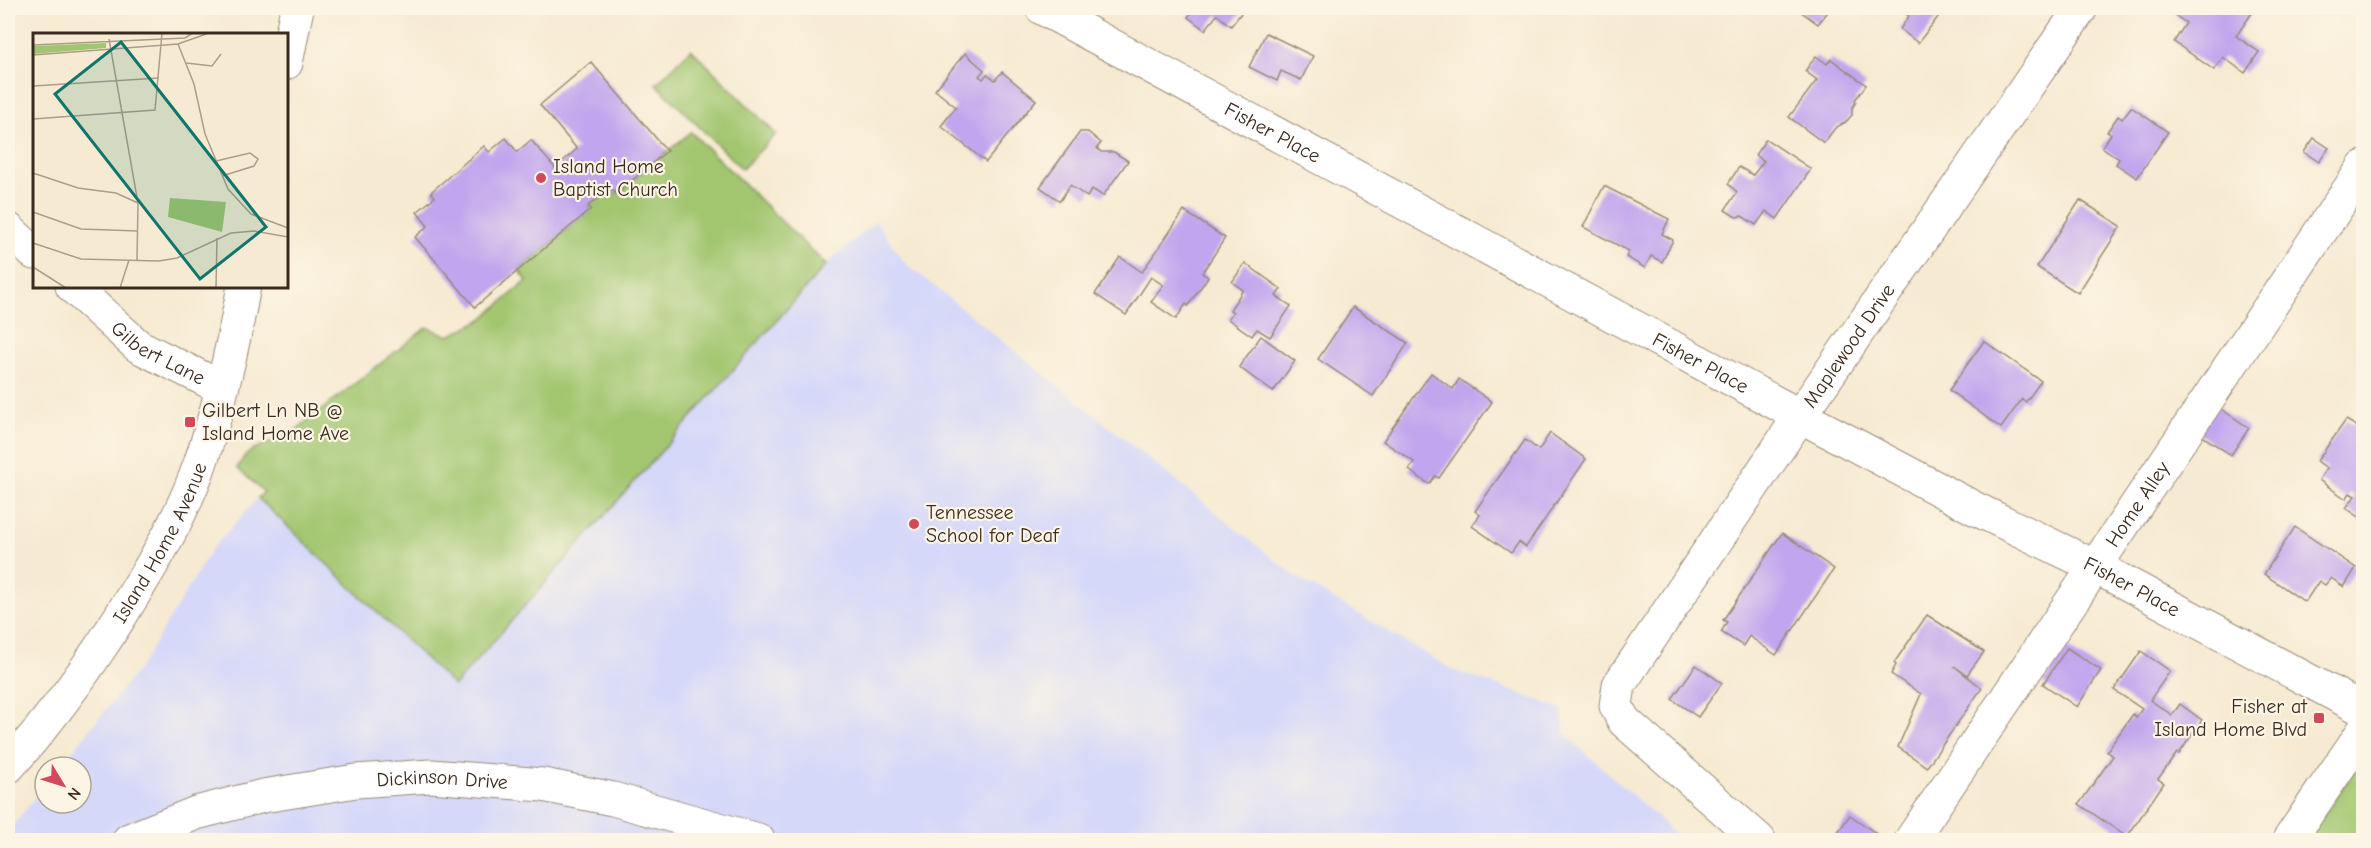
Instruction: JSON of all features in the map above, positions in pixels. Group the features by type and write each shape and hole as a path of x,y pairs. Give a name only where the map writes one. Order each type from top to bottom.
{"street":[{"path":"288,53 297,8"},
{"name":"Fisher Place","path":"1042,8 1800,416 1976,509 2094,566 2364,710"},
{"name":"Maplewood Drive","path":"1759,840 1624,721 1616,706 1619,685 1800,416 2081,8"},
{"name":"Home Alley","path":"1911,840 2364,167"},
{"path":"8,229 33,252"},
{"name":"Gilbert Lane","path":"74,288 138,346 222,388"},
{"name":"Island Home Avenue","path":"8,767 44,727 72,690 112,632 155,561 200,466 222,388 244,288"},
{"path":"2289,840 2364,730"},
{"name":"Dickinson Drive","path":"129,840 196,813 263,796 356,781 431,776 543,785 613,799 679,830 758,840"}],"shaded area":[{"name":"Tennessee School for Deaf","path":"876,221 904,262 1295,576 1453,670 1562,709 1564,733 1682,840 8,840 8,832 33,800 33,815 93,815 93,755 70,755 143,663 211,550 258,498 454,686 826,265"}],"green space":[{"path":"691,49 776,134 742,169 656,84"},
{"path":"691,132 826,265 454,686 258,498 264,492 237,468 244,457 254,449 288,436 427,327 449,336 481,320 527,281 519,270 591,209 588,206 611,188 616,194"},
{"path":"2363,759 2363,840 2306,840"}],"building":[{"path":"1195,8 1245,8 1231,26 1217,15 1205,30 1188,17"},
{"path":"1796,8 1831,8 1818,24"},
{"path":"1897,8 1945,8 1918,43 1900,29 1909,16"},
{"path":"2182,8 2249,8 2254,10 2236,36 2259,52 2245,73 2223,57 2214,70 2174,42 2186,23 2176,16"},
{"path":"1266,33 1313,56 1301,80 1281,71 1277,81 1249,67"},
{"path":"965,53 984,70 979,76 983,79 987,74 995,80 1002,72 1036,100 986,162 941,126 956,107 935,90"},
{"path":"1816,56 1827,64 1831,59 1866,85 1855,100 1852,115 1846,122 1835,128 1824,143 1789,117 1817,80 1805,71"},
{"name":"Island Home Baptist Church","path":"591,62 667,151 616,194 611,188 588,206 591,209 475,307 415,237 428,226 417,212 435,197 431,192 484,146 489,152 506,138 517,152 531,140 555,168 577,149 540,105"},
{"path":"2131,107 2168,132 2137,178 2116,164 2119,159 2102,147 2111,134 2107,132 2118,116 2122,119"},
{"path":"1080,132 1088,132 1101,143 1097,148 1101,152 1114,152 1128,161 1103,196 1092,189 1087,197 1070,185 1060,201 1040,187"},
{"path":"2314,138 2329,148 2319,162 2304,152"},
{"path":"1766,139 1811,169 1777,219 1766,211 1756,225 1742,216 1736,217 1725,210 1737,192 1728,184 1739,167 1753,175 1764,161 1755,155"},
{"path":"1604,186 1669,219 1662,234 1673,240 1662,262 1651,256 1645,268 1626,257 1629,251 1583,227"},
{"path":"2080,200 2121,226 2078,293 2037,267"},
{"path":"1184,211 1225,238 1202,273 1208,277 1176,319 1151,302 1163,285 1151,277 1126,315 1095,294 1120,257 1142,272"},
{"path":"1245,263 1281,289 1276,296 1291,306 1270,337 1257,329 1252,336 1228,319 1233,312 1230,310 1243,290 1232,282"},
{"path":"1353,307 1408,343 1373,396 1318,359"},
{"path":"1261,336 1295,361 1273,392 1239,367"},
{"path":"1984,341 2041,381 2026,402 2022,399 2001,428 1949,390"},
{"path":"1431,373 1453,389 1459,379 1492,402 1439,478 1435,476 1429,484 1409,470 1414,462 1383,441"},
{"path":"2215,405 2249,428 2231,455 2196,432"},
{"path":"2346,420 2364,428 2364,520 2346,508 2355,496 2350,493 2346,499 2319,480 2327,468 2317,461"},
{"path":"1550,433 1586,459 1526,547 1519,542 1511,553 1472,526 1480,515 1475,511 1525,440 1539,450"},
{"path":"2295,527 2356,568 2344,587 2331,578 2325,585 2319,581 2305,602 2264,574"},
{"path":"1782,533 1834,569 1776,655 1749,636 1743,646 1721,632 1727,622 1723,620"},
{"path":"1927,615 1984,652 1967,675 1954,666 1982,688 1927,767 1898,747 1921,694 1891,674 1896,665 1894,663"},
{"path":"2067,648 2101,670 2077,707 2043,684"},
{"path":"2141,651 2170,671 2150,700 2172,715 2180,704 2202,720 2179,754 2177,753 2158,779 2164,783 2127,837 2079,804 2113,756 2107,751 2133,714 2136,717 2142,709 2114,690"},
{"path":"1696,665 1722,683 1698,717 1672,699"},
{"path":"1850,815 1878,835 1874,840 1832,840"}],"place":[{"name":"Island Home Baptist Church","path":"541,178"},
{"name":"Gilbert Ln NB @ Island Home Ave","path":"190,422"},
{"name":"Tennessee School for Deaf","path":"914,524"},
{"name":"Fisher at Island Home Blvd","path":"2319,718"}]}
